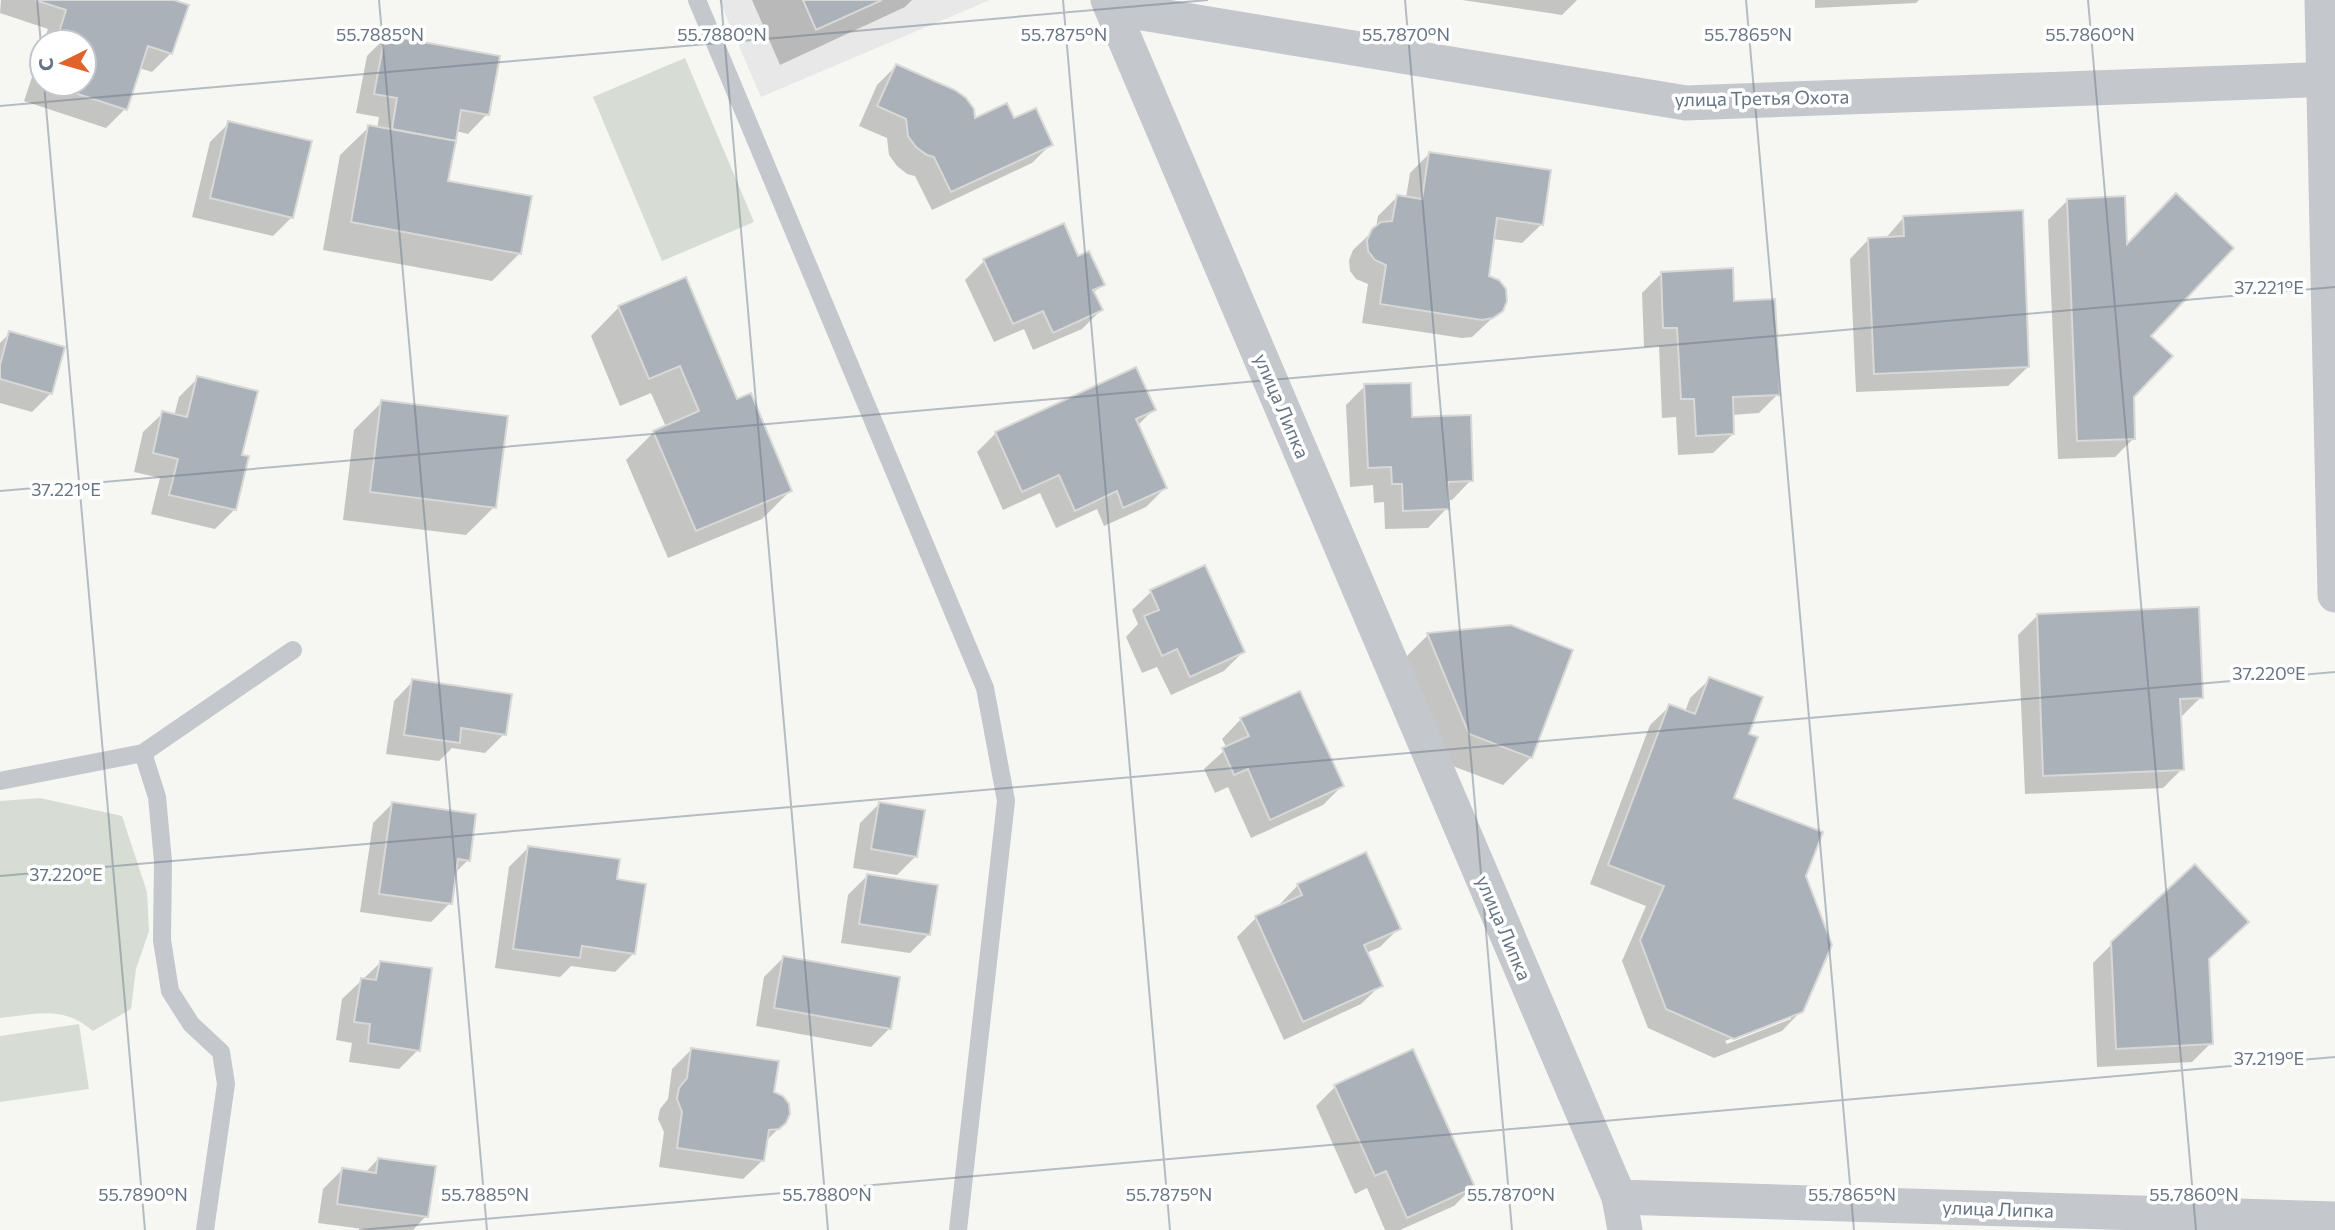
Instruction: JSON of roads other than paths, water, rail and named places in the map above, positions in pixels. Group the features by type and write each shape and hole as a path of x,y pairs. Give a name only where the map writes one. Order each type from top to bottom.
{"street":[{"path":"2322,0 2330,79 2335,595"},
{"name":"улица Третья Охота","path":"1110,4 1686,103 2330,79"},
{"name":"улица Липка","path":"1110,4 1622,1213 2335,1219"}],"lane":[{"path":"697,0 985,688 1006,801 958,1230"},
{"path":"0,781 143,753 293,650"},
{"path":"143,753 158,797 163,861 162,940 170,991 191,1024 221,1052 226,1084 205,1230"}]}
